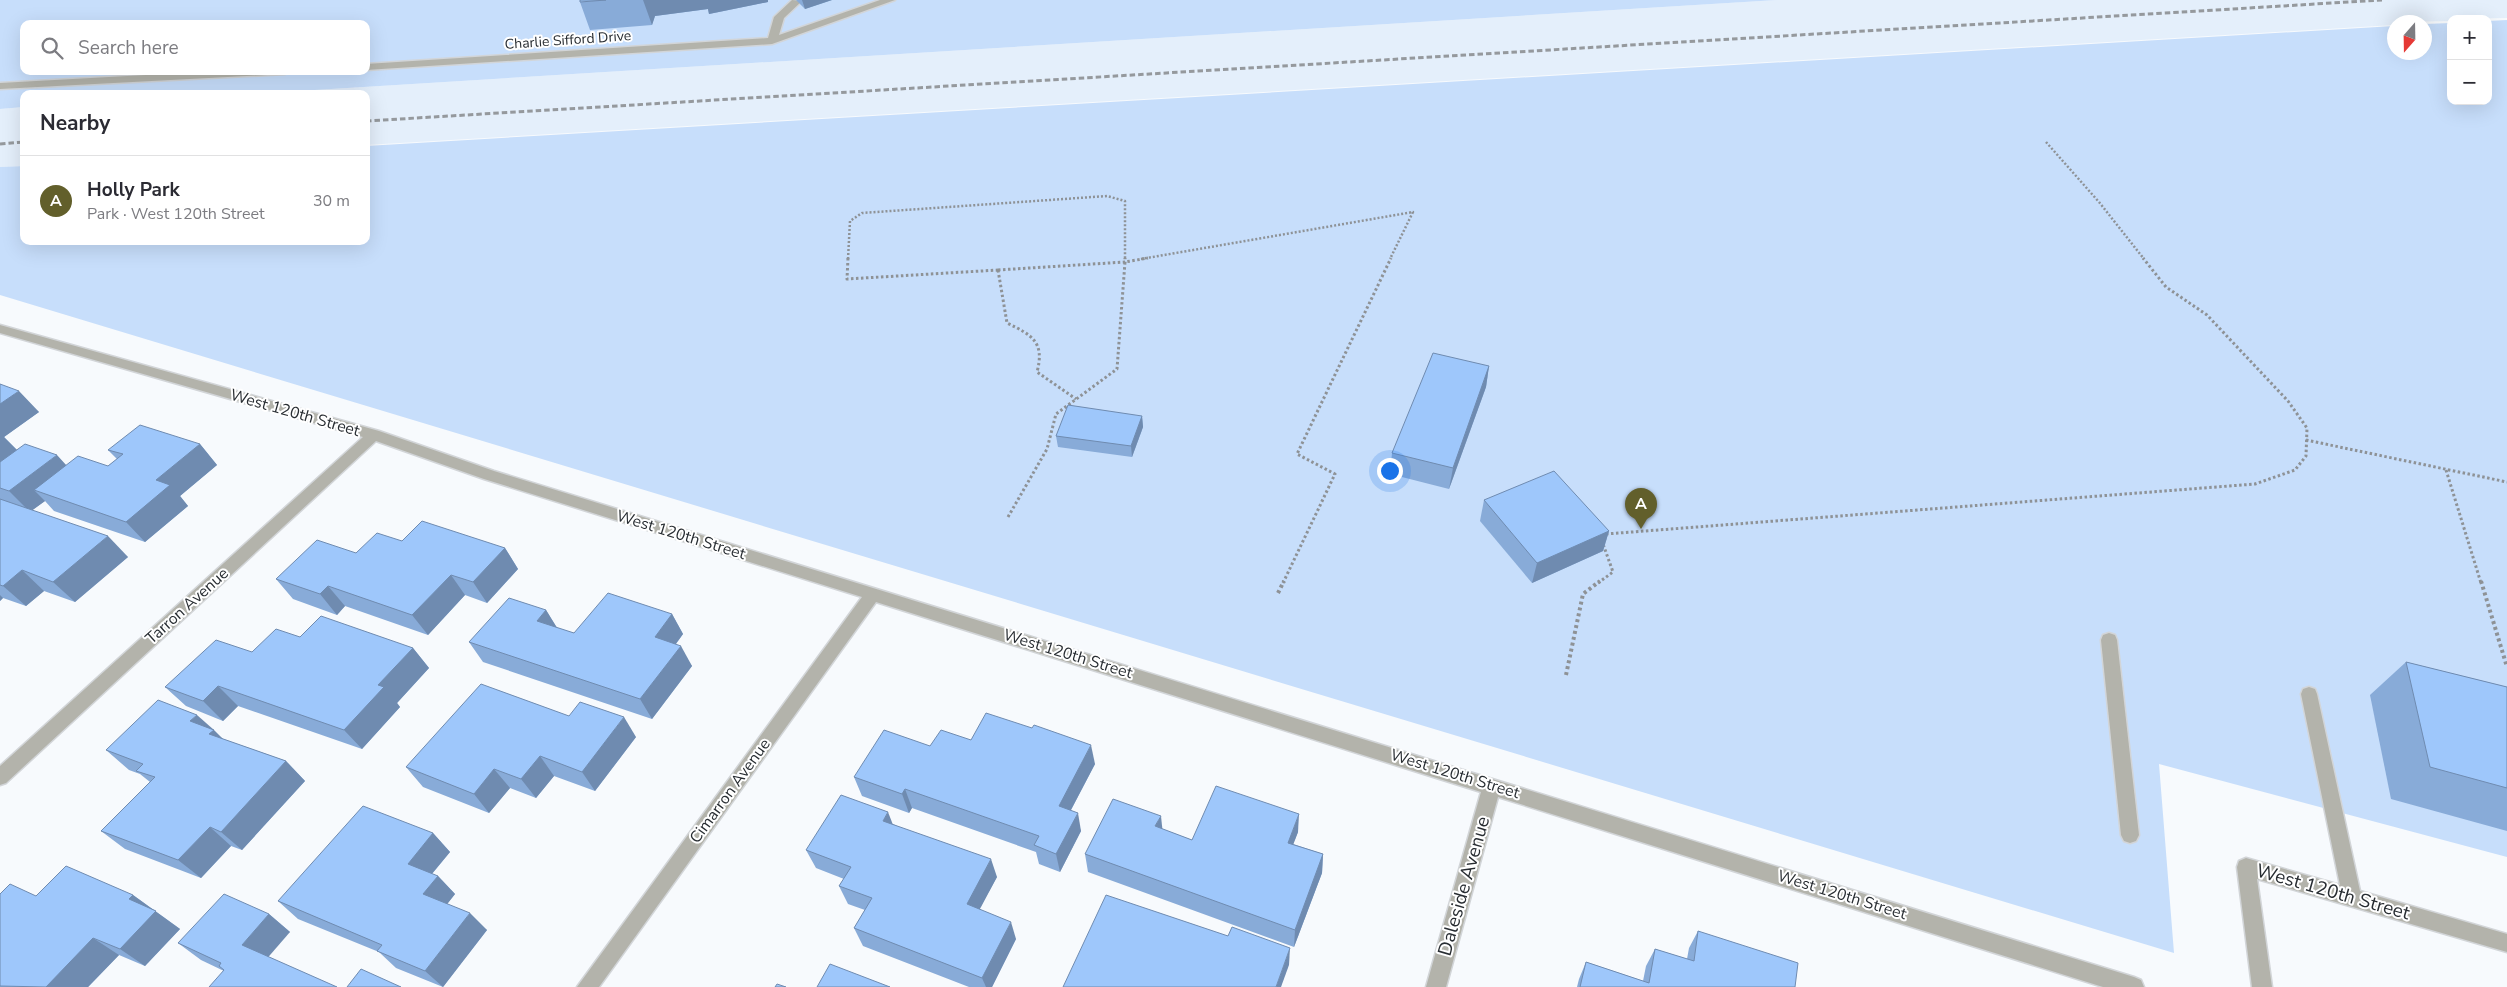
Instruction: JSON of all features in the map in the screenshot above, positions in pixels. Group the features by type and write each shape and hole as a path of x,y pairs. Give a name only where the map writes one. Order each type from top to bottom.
{"street":[{"name":"Charlie Sifford Drive","path":"370,67 772,41 890,0"},
{"path":"772,41 779,17 797,1"},
{"path":"0,86 209,75"},
{"name":"West 120th Street","path":"0,329 374,435 498,478 2134,987"},
{"name":"Tarron Avenue","path":"0,776 374,435"},
{"name":"Cimarron Avenue","path":"587,987 874,594"},
{"path":"2110,640 2130,835"},
{"path":"2309,694 2352,898"},
{"name":"Daleside Avenue","path":"1436,987 1492,786"},
{"name":"West 120th Street","path":"2262,987 2246,867 2507,943"}],"path":[{"path":"1566,675 1583,594 1613,572 1600,534 2255,484 2295,470 2306,456 2307,428 2288,401 2207,314 2166,287 2099,202 2046,142"},
{"path":"1008,517 1047,449 1056,414 1117,369 1125,262 1125,201 1107,196 862,213 850,221 847,279 1125,262 1412,212 1297,454 1335,474 1278,592"},
{"path":"998,270 1007,323 1022,330 1036,343 1041,356 1037,372 1076,399"},
{"path":"2306,440 2507,482"},
{"path":"2446,470 2507,667"}],"shaded area":[{"path":"0,0 1777,0 313,90 20,90 20,107 0,109"},
{"path":"1777,0 2507,0 2507,18 2492,18 2492,15 2447,15 2447,21 2432,21 2432,15 2387,15 2387,25 370,145 370,90 313,90"},
{"path":"2507,20 2507,857 2159,764 2174,953 0,295 0,167 20,166 20,245 370,245 370,146 2387,26 2387,60 2432,60 2432,24 2447,23 2447,105 2492,105 2492,21"},
{"path":"20,107 20,166 0,167 0,109"}],"building":[{"path":"580,0 606,0 580,2"},
{"path":"1433,353 1489,366 1453,468 1392,453"},
{"path":"0,384 19,391 0,404"},
{"path":"1068,405 1142,416 1131,446 1056,436"},
{"path":"140,425 200,444 156,480 170,485 126,522 34,490 78,456 108,466 123,454 108,450"},
{"path":"25,444 57,455 9,491 0,488 0,462"},
{"path":"1554,471 1609,531 1537,563 1484,500"},
{"path":"0,499 108,536 53,582 22,570 3,586 0,585"},
{"path":"422,521 505,548 473,582 451,575 412,615 328,586 320,594 276,579 317,540 356,553 377,533 402,541"},
{"path":"608,593 672,614 655,637 681,646 640,699 469,642 509,598 546,610 537,621 574,633"},
{"path":"321,616 413,648 378,685 384,687 344,730 218,686 203,701 165,687 216,640 252,652 276,629 300,637"},
{"path":"2406,662 2507,687 2507,788 2430,767"},
{"path":"481,684 569,716 580,702 624,717 582,772 540,756 521,779 494,769 474,794 406,767"},
{"path":"158,700 197,715 190,721 214,730 209,734 286,761 221,832 210,827 178,860 101,831 155,777 136,771 143,764 106,750"},
{"path":"986,713 1032,728 1034,725 1091,745 1059,806 1078,813 1056,854 1034,845 1039,836 905,789 902,794 854,777 884,730 930,746 941,730 971,740"},
{"path":"1216,786 1299,814 1288,843 1323,854 1295,930 1085,854 1113,799 1161,816 1155,826 1192,840"},
{"path":"841,795 888,812 883,821 991,859 967,904 1011,922 982,978 854,928 872,898 839,886 851,867 806,850"},
{"path":"363,806 433,833 408,864 438,876 423,894 470,913 425,971 377,951 382,945 278,901"},
{"path":"66,866 133,895 129,899 156,911 120,949 93,938 46,987 0,986 0,894 10,884 36,896"},
{"path":"224,894 269,914 242,945 337,987 209,987 224,970 219,966 221,963 178,943"},
{"path":"1106,895 1228,936 1232,927 1290,948 1276,987 1063,987"},
{"path":"1698,931 1798,963 1795,987 1580,987 1586,962 1649,983 1655,949 1694,961"},
{"path":"830,964 890,987 817,987"},
{"path":"361,969 401,987 347,987"},
{"path":"777,984 786,987 775,987"}],"railway":[{"path":"370,121 2382,0"},
{"path":"0,144 20,142"}],"place":[{"name":"Holly Park","path":"1641,529"}]}
